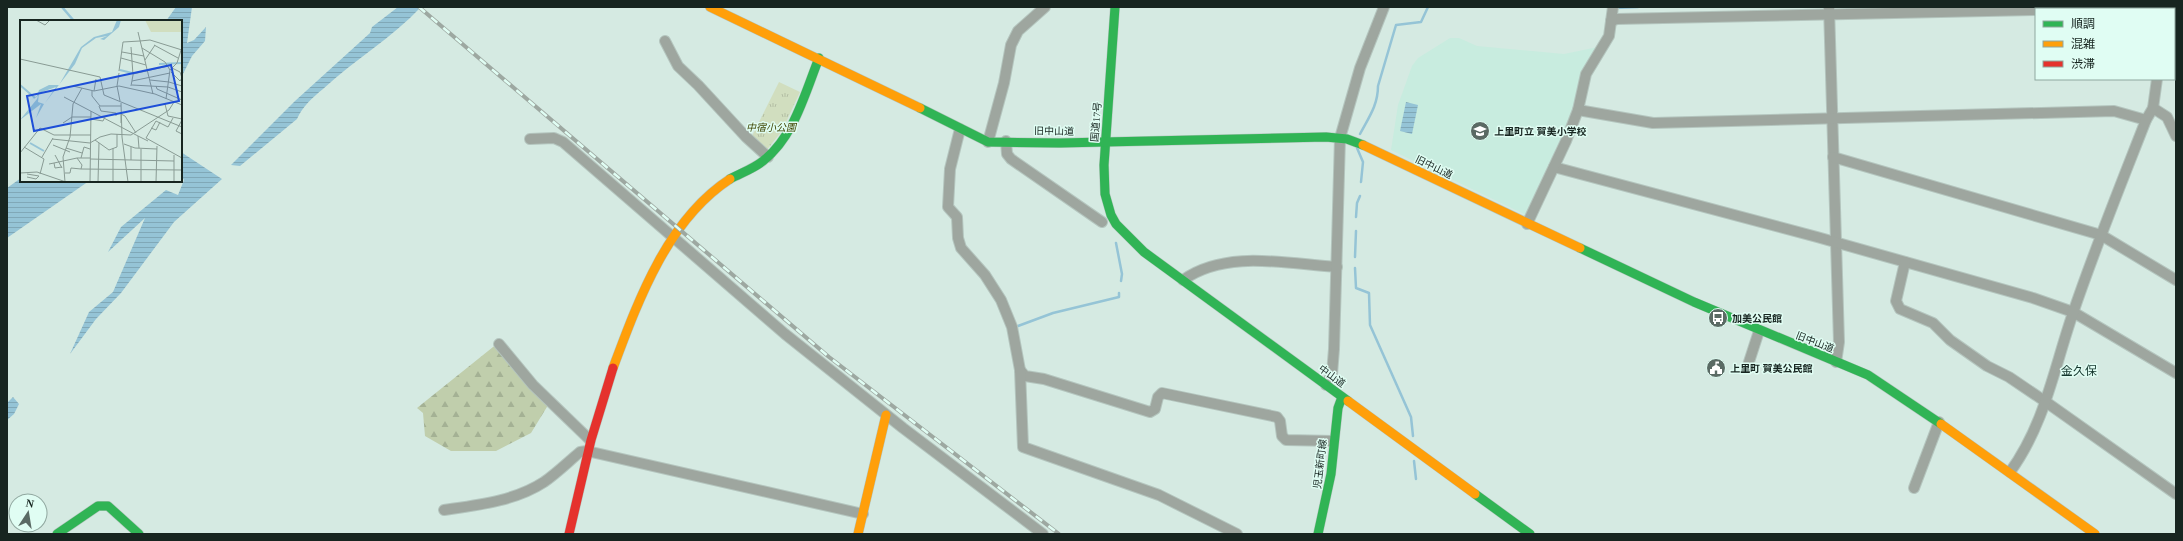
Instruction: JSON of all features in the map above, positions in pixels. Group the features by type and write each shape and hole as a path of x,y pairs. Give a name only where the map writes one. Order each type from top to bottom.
{"main road":[{"name":"旧中山道","path":"710,7 819,58 988,142 1006,141 1048,143 1340,138 1369,147 1528,224 1760,331 1876,380 1939,422 2096,534"},
{"name":"国道17号","path":"1115,7 1105,142 1104,190 1111,217 1122,234"},
{"path":"569,534 590,440 636,306 652,272 674,237 709,196 723,184 756,167 777,147 789,128 819,58"},
{"name":"中山道","path":"1122,234 1530,534"},
{"name":"児玉新町線","path":"1318,534 1331,474 1333,441 1338,408 1342,397"},
{"path":"858,534 886,415"},
{"path":"57,534 98,506 108,506 139,534"}],"street":[{"path":"988,142 1004,83 1011,44 1018,31 1045,7"},
{"path":"1326,385 1331,378 1333,364 1340,138 1344,116 1360,68 1384,7"},
{"path":"1612,14 1617,19 1829,11 2035,10"},
{"path":"1829,11 1839,342 1836,362"},
{"path":"1528,224 1578,110 1586,74 1609,36 1612,14"},
{"path":"665,41 678,66 698,85 746,137 768,157"},
{"path":"2010,472 2036,429 2046,402 2073,312 2101,235 2146,120 2153,108 2157,80"},
{"path":"2153,108 2167,117 2176,136"},
{"path":"1578,110 1653,123 2114,112 2146,120"},
{"path":"960,129 950,169 947,203 957,217 958,238 961,248 985,275 1002,300 1012,327 1020,370 1023,447 1158,495 1236,534"},
{"path":"530,139 543,138 560,140 674,237 712,272 886,415 1043,534"},
{"path":"1006,141 1007,154 1011,159 1102,222"},
{"path":"1833,157 2101,235 2176,280"},
{"path":"1554,167 1836,242 2033,298 2073,312 2176,373"},
{"path":"1183,280 1199,270 1229,262 1263,261 1337,267"},
{"path":"1905,262 1896,300 1900,309 1933,323 1950,340 1981,362 2046,402 2176,494"},
{"path":"1748,365 1760,331"},
{"path":"500,344 533,386 590,440"},
{"path":"1020,370 1025,376 1044,379 1148,412 1154,410 1159,395 1165,392 1275,416 1280,419 1282,436 1286,440 1333,441"},
{"path":"1914,488 1939,422"},
{"path":"444,510 498,502 516,495 543,482 580,452 587,451 863,514"}],"shaded area":[{"name":"上里町立 賀美小学校","path":"1450,38 1459,38 1477,46 1564,54 1598,47 1577,90 1575,108 1528,216 1391,150 1398,105 1412,66 1418,58"}],"green space":[{"name":"中宿小公園","path":"779,82 800,92 782,131 766,151 751,138"},
{"path":"499,344 550,402 531,433 496,451 451,451 425,436 423,413 417,408 493,347"}],"water":[{"path":"176,7 192,7 187,43 194,40 206,27 205,41 192,56 182,76 182,20 167,20"},
{"path":"398,7 421,7 398,29 347,68 315,96 305,106 297,119 240,166 231,165 295,101 370,33 372,27"},
{"path":"1406,102 1418,105 1412,134 1400,131"},
{"path":"182,153 222,179 174,222 121,293 96,319 70,354 89,312 113,292 145,218 108,252 121,227 166,190 178,195 184,180 182,177"},
{"path":"20,179 20,182 88,182 7,238 7,188"},
{"path":"13,397 19,404 14,414 7,420 7,403"}],"waterway":[{"path":"62,7 73,20"},
{"path":"1360,134 1375,105 1378,86 1396,25 1421,22 1428,7"},
{"path":"1615,8 1638,7"},
{"path":"1357,148 1363,162 1361,182"},
{"path":"1356,217 1357,203 1360,196"},
{"path":"1355,257 1356,231"},
{"path":"1116,243 1122,274 1121,281"},
{"path":"1355,268 1356,288 1369,293 1370,325 1411,417 1413,436"},
{"path":"1018,326 1053,313 1119,297 1119,293"},
{"path":"1414,461 1416,479"}],"railway":[{"path":"419,7 829,357 1059,534"}],"traffic: fast":[{"path":"1115,7 1104,165 1105,194 1111,215 1116,224 1144,252 1348,401"},
{"path":"730,179 759,164 774,151 783,140 797,114 819,58"},
{"path":"920,108 988,142 1060,143 1326,137 1347,139 1363,145"},
{"path":"1580,248 1694,302 1868,375 1941,424"},
{"path":"1318,534 1331,474 1338,408 1342,397"},
{"path":"1475,494 1530,534"},
{"path":"57,534 98,506 108,506 139,534"}],"traffic: slow":[{"path":"710,7 920,108"},
{"path":"1363,145 1580,248"},
{"path":"613,368 644,290 672,239 689,216 708,196 730,179"},
{"path":"1348,401 1475,494"},
{"path":"858,534 886,415"},
{"path":"1941,424 2095,534"}],"traffic: jam":[{"path":"569,534 591,440 613,368"}],"place":[{"name":"上里町立 賀美小学校","path":"1480,131"},
{"name":"加美公民館","path":"1718,318"},
{"name":"上里町 賀美公民館","path":"1716,368"}],"district":[{"name":"金久保","path":"2079,371"}]}
